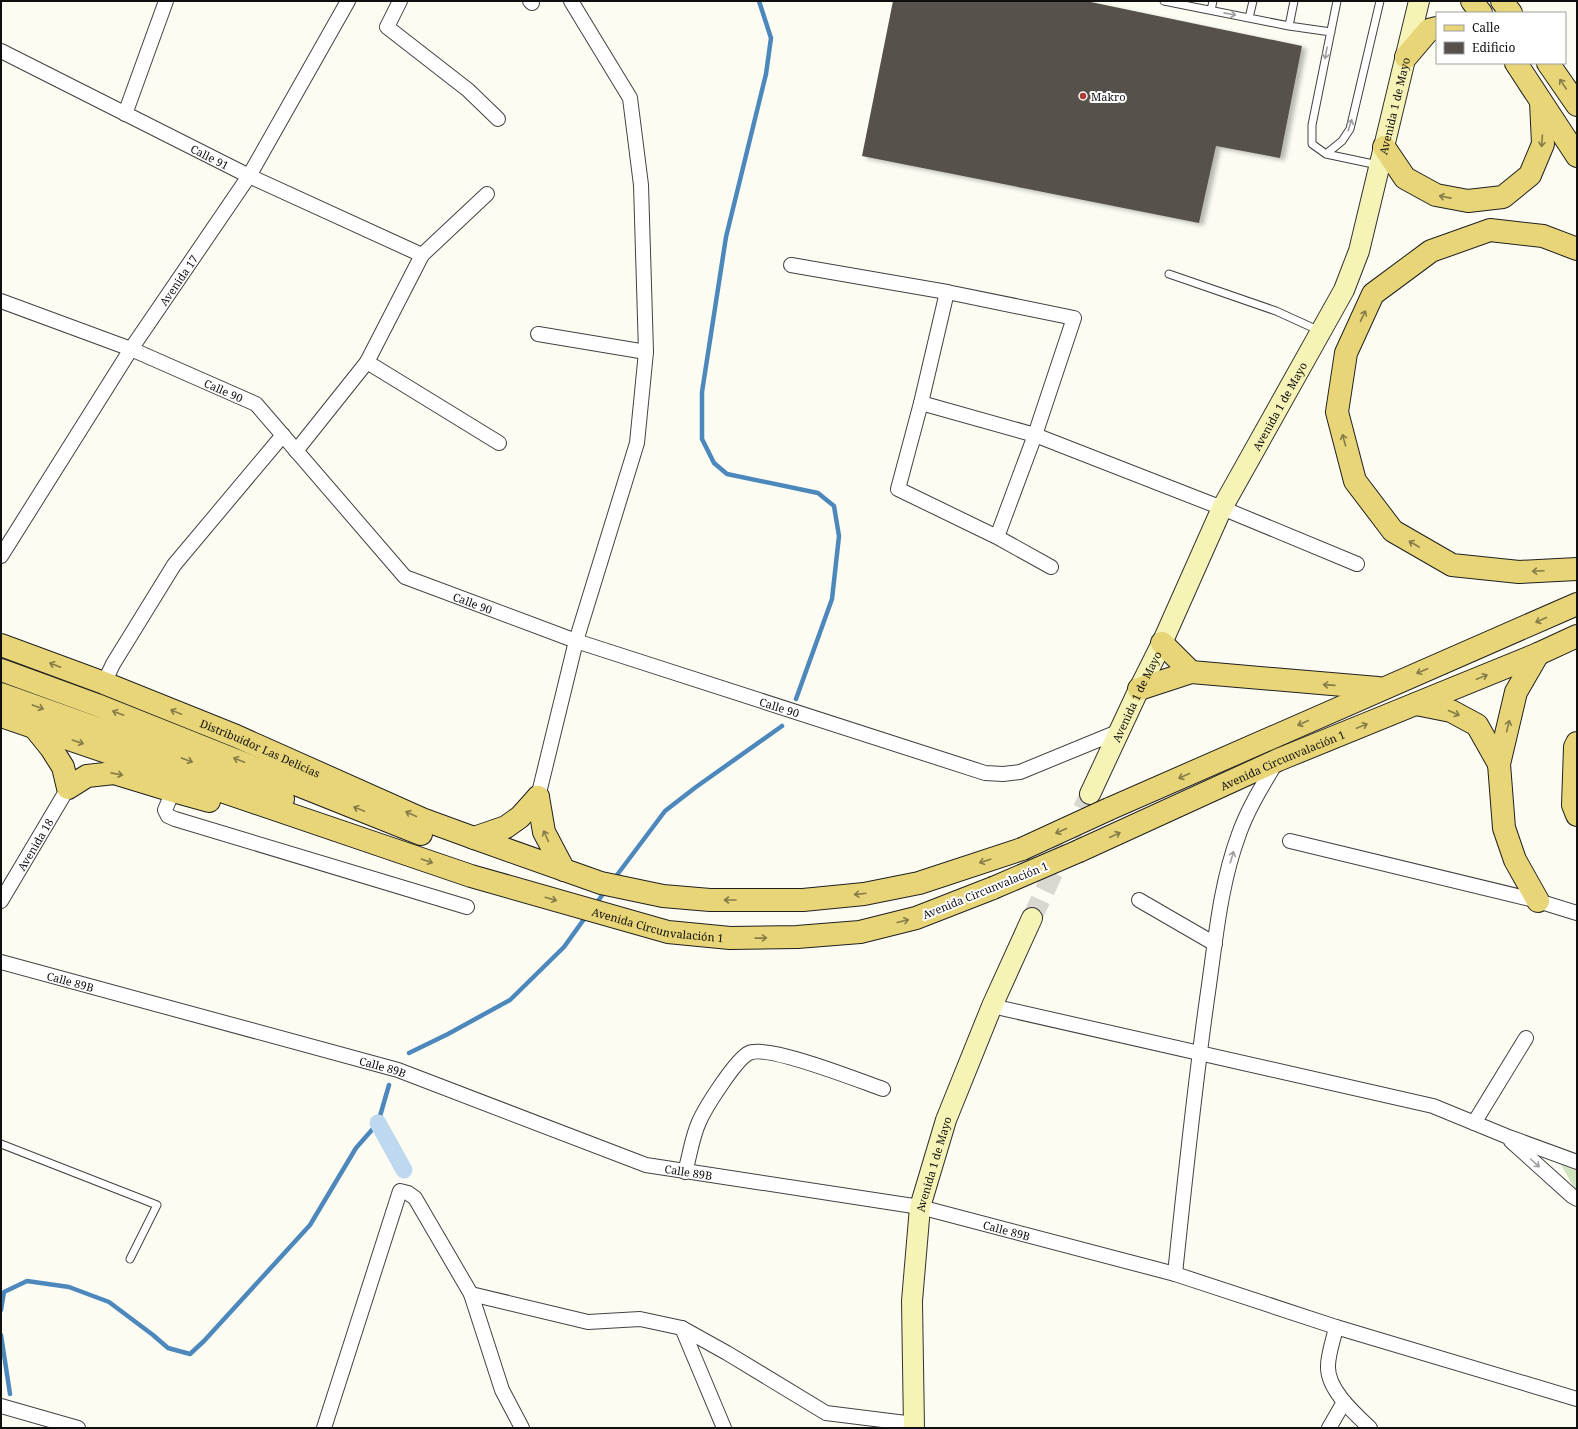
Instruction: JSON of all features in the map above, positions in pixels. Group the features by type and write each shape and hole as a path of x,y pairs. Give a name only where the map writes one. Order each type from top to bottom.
{"main road":[{"path":"1472,1 1480,12"},
{"path":"1502,1 1510,12"},
{"path":"1406,57 1429,30 1436,28"},
{"path":"1517,64 1577,156"},
{"path":"1549,64 1577,105"},
{"path":"1382,156 1405,178 1436,195 1468,202 1503,197 1530,175 1543,144 1541,102"},
{"path":"1577,249 1543,236 1490,230 1431,251 1373,294 1346,353 1337,412 1355,481 1393,531 1452,565 1519,572 1577,569"},
{"path":"1,670 97,705 317,791 419,834 517,854 611,885 663,896 710,900 811,899 864,894 919,883 1022,848 1577,604"},
{"name":"Avenida Circunvalación 1","path":"363,839 471,876 668,932 730,938 797,937 860,932 916,918 993,888 1079,851 1278,760 1538,654 1577,636"},
{"path":"1162,643 1191,672"},
{"name":"Distribuidor Las Delicias","path":"1,645 104,683 236,736 422,819 517,854"},
{"path":"1538,654 1516,692 1499,764 1504,828 1515,860 1538,901"},
{"path":"1139,689 1191,672 1381,689"},
{"path":"1,694 248,782 363,839"},
{"path":"1416,704 1451,711 1477,725 1499,764"},
{"path":"1,716 363,839"},
{"path":"34,727 51,748 63,767 68,788 87,776 114,773 173,791 363,839"},
{"path":"1577,743 1575,747 1573,805 1577,815"},
{"path":"538,797 544,832 564,870"},
{"path":"474,838 506,827 520,817 538,797"}],"street":[{"path":"125,114 166,1"},
{"name":"Avenida 17","path":"1,556 131,349 249,176 348,1"},
{"path":"400,1 387,27 468,90 498,119"},
{"path":"538,797 576,641 638,444 646,352 641,185 630,98 571,1"},
{"name":"Avenida 1 de Mayo","path":"1090,794 1162,643 1222,508 1322,332 1344,290 1359,251 1419,1"},
{"name":"Calle 91","path":"1,51 249,176 422,255"},
{"path":"296,451 367,362 422,255 488,194"},
{"path":"792,265 947,292 1074,318 1035,435 997,537"},
{"path":"947,292 921,403 898,489 997,537 1051,567"},
{"name":"Calle 90","path":"1,302 131,349 256,404 405,577 576,641 985,773 1004,774 1020,772 1120,731"},
{"path":"538,334 646,352"},
{"path":"367,362 498,443"},
{"path":"921,403 1035,435 1222,508 1357,564"},
{"path":"104,683 174,565 283,435"},
{"path":"1175,1274 1199,1053 1223,894 1230,863 1239,834 1251,805 1278,760"},
{"name":"Avenida 18","path":"1,902 68,788"},
{"path":"173,791 165,810 168,816 175,819 467,908"},
{"path":"1290,841 1538,901 1577,913"},
{"path":"1139,900 1215,944"},
{"name":"Avenida 1 de Mayo","path":"914,1426 912,1301 920,1207 946,1120 992,1006 1032,918"},
{"name":"Calle 89B","path":"1,962 398,1070 646,1165 920,1207 1175,1274 1336,1327 1577,1399"},
{"path":"992,1006 1433,1106 1506,1136 1577,1162"},
{"path":"1474,1123 1526,1038"},
{"path":"685,1172 698,1123 705,1109 733,1069 741,1059 749,1053 760,1052 781,1056 825,1068 883,1089"},
{"path":"1506,1136 1577,1199"},
{"path":"324,1428 400,1191 408,1193 415,1198 471,1294 502,1390 522,1428"},
{"path":"471,1294 588,1322 640,1319 682,1328 826,1413 914,1426"},
{"path":"1336,1327 1328,1366 1334,1389 1344,1402 1370,1428"},
{"path":"682,1328 724,1428"},
{"path":"1329,1428 1344,1402"},
{"path":"1,1406 78,1428"}],"lane":[{"path":"1164,1 1288,26 1330,32"},
{"path":"1211,10 1213,1"},
{"path":"1249,18 1253,1"},
{"path":"1288,26 1294,1"},
{"path":"1337,1 1312,125 1312,144 1326,154 1382,156"},
{"path":"1326,154 1342,141 1350,129 1380,1"},
{"path":"1169,274 1276,311 1322,332"},
{"path":"1,1144 157,1205 130,1259"}],"green space":[{"path":"1561,1165 1577,1171 1577,1190 1575,1189"}],"building":[{"name":"Makro","path":"893,1 1086,1 1302,46 1280,158 1216,146 1199,223 862,156"}],"waterway":[{"path":"759,1 771,38 766,74 726,237 702,392 702,439 714,463 727,474 818,493 834,506 839,536 832,599 796,699"},
{"path":"614,879 665,811 782,726"},
{"path":"595,905 606,890"},
{"path":"409,1053 448,1034 510,1000 564,947 587,915"},
{"path":"1,1310 4,1292 27,1281 69,1287 109,1302 168,1348 190,1354 204,1341 310,1225 356,1148 378,1123 389,1085"},
{"path":"378,1123 404,1170"},
{"path":"1,1335 10,1394"}],"tunnel":[{"path":"1032,918 1090,794"}],"place":[{"name":"Makro","path":"1083,96"}]}
